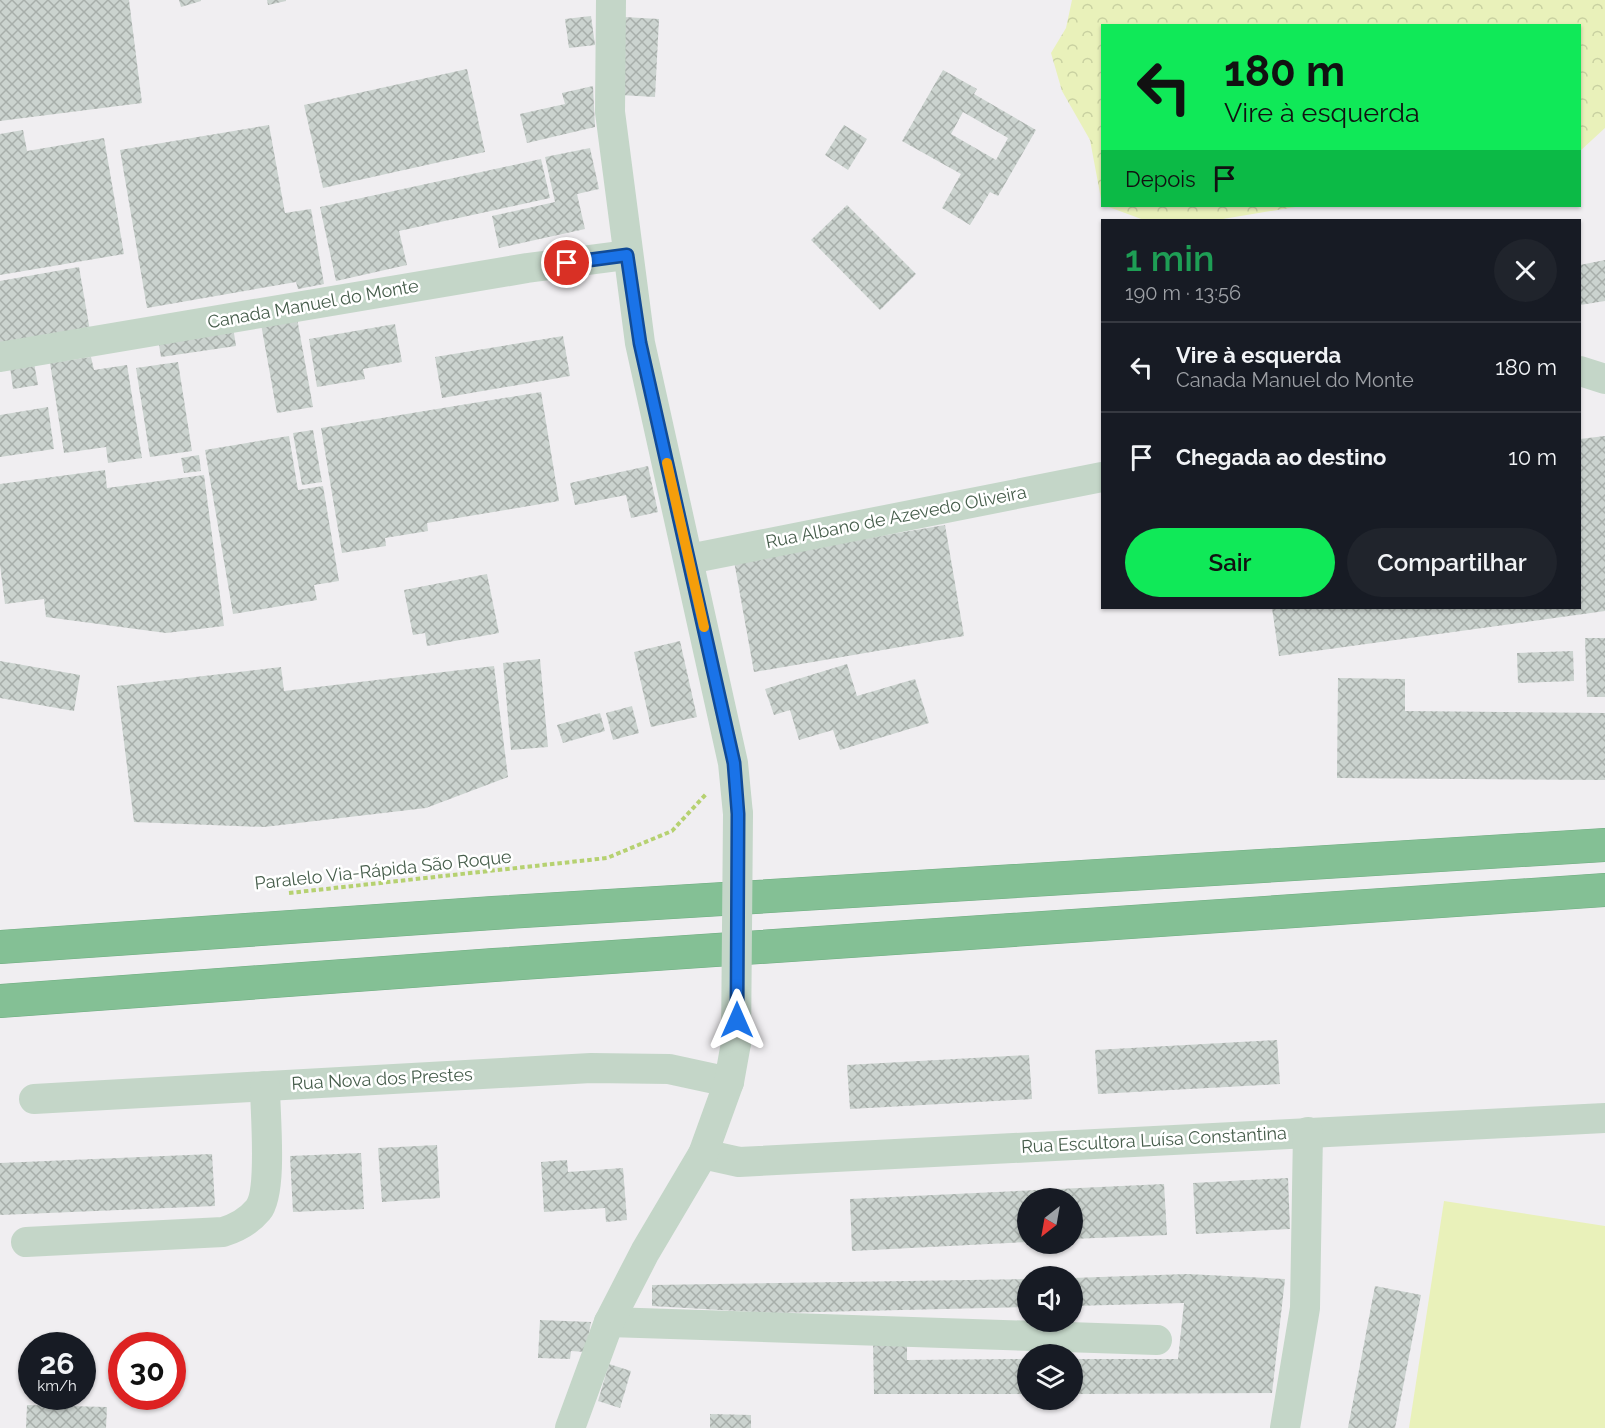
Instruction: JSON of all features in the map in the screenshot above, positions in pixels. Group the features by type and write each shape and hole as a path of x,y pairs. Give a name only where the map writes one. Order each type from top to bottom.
{"highway":[{"path":"0,947 493,913 1605,845"},
{"path":"0,1001 494,965 1605,890"}],"street":[{"path":"570,1428 609,1322 645,1252 703,1154 729,1082 736,1042 738,814 734,763 640,343 610,112 611,0"},
{"name":"Canada Manuel do Monte","path":"0,357 527,268 627,255"},
{"path":"1581,371 1605,379"},
{"name":"Rua Albano de Azevedo Oliveira","path":"689,559 1101,477"},
{"name":"Rua Nova dos Prestes","path":"34,1099 591,1068 669,1069 729,1082"},
{"path":"26,1242 223,1232 238,1227 258,1209 266,1192 265,1086"},
{"name":"Rua Escultora Luísa Constantina","path":"703,1154 739,1162 1308,1131 1605,1118"},
{"path":"1285,1428 1305,1308 1308,1131"},
{"path":"609,1322 1156,1340"}],"path":[{"name":"Paralelo Via-Rápida São Roque","path":"287,893 607,858 672,831 734,763"}],"green space":[{"path":"1072,0 1605,0 1605,128 1581,150 1581,24 1101,24 1101,199 1090,140 1062,91 1051,53 1066,28"},
{"path":"1109,207 1295,207 1223,219 1141,219"},
{"path":"1444,1201 1605,1226 1605,1428 1409,1428"}],"building":[{"path":"0,0 129,0 142,103 0,121"},
{"path":"179,0 201,0 201,1 181,7"},
{"path":"267,0 286,0 286,1 268,5"},
{"path":"591,16 595,45 569,48 565,19"},
{"path":"624,17 659,19 655,97 620,95"},
{"path":"467,69 485,152 323,188 304,105"},
{"path":"943,70 977,89 974,94 1036,130 998,196 990,192 970,225 942,208 961,174 902,141","holes":["963,112 1008,138 996,160 951,134"]},
{"path":"593,86 595,127 527,143 520,114 565,104 562,93"},
{"path":"269,125 285,213 311,209 324,284 298,289 296,282 147,308 120,150"},
{"path":"844,125 867,139 848,170 825,155"},
{"path":"23,130 27,151 104,138 124,254 0,275 0,134"},
{"path":"590,148 599,189 577,194 585,229 499,248 492,216 555,202 545,157"},
{"path":"541,159 550,198 399,231 407,265 336,281 320,207"},
{"path":"847,205 916,274 880,310 811,240"},
{"path":"1605,260 1605,301 1581,305 1581,265"},
{"path":"79,267 90,331 0,346 0,281"},
{"path":"297,318 313,407 277,413 261,324"},
{"path":"395,324 402,362 363,369 365,379 317,387 309,339"},
{"path":"233,327 236,346 161,357 158,339"},
{"path":"563,336 570,376 442,398 435,357"},
{"path":"91,357 94,370 127,365 142,458 108,463 106,447 64,453 50,363"},
{"path":"178,362 192,451 150,457 136,368"},
{"path":"34,363 38,385 13,389 10,367"},
{"path":"541,392 559,501 427,523 428,531 385,538 386,546 342,553 321,428"},
{"path":"48,407 54,449 0,457 0,415"},
{"path":"313,430 322,482 302,485 293,433"},
{"path":"289,436 298,490 323,486 339,581 314,585 317,600 233,614 205,450"},
{"path":"1605,436 1605,611 1279,656 1272,609 1581,609 1581,439"},
{"path":"199,455 201,471 184,473 181,458"},
{"path":"648,466 658,512 631,518 626,495 575,505 570,483"},
{"path":"105,470 107,488 204,475 224,626 166,633 46,617 44,599 5,604 0,565 0,484"},
{"path":"945,525 964,636 754,672 734,561"},
{"path":"487,574 499,633 427,646 425,633 413,635 404,590"},
{"path":"1585,638 1605,638 1605,697 1587,697"},
{"path":"680,641 697,717 651,727 634,652"},
{"path":"1573,651 1574,681 1518,683 1517,653"},
{"path":"540,659 548,747 511,750 503,663"},
{"path":"0,661 80,675 74,711 0,698"},
{"path":"847,664 857,696 915,679 929,723 840,750 833,730 799,740 790,710 774,715 765,689"},
{"path":"494,666 508,777 426,808 264,827 134,822 117,686 281,667 284,691"},
{"path":"1338,678 1405,679 1405,711 1605,713 1605,780 1337,778"},
{"path":"632,706 639,733 613,740 606,713"},
{"path":"600,713 605,731 563,743 557,725"},
{"path":"1277,1040 1280,1084 1098,1094 1095,1050"},
{"path":"1029,1055 1032,1099 850,1109 847,1065"},
{"path":"437,1145 440,1198 382,1202 378,1148"},
{"path":"361,1153 364,1209 293,1212 290,1156"},
{"path":"212,1154 215,1206 0,1215 0,1163"},
{"path":"567,1160 568,1172 623,1168 627,1220 606,1222 605,1208 544,1212 541,1162"},
{"path":"1288,1178 1290,1229 1196,1234 1193,1183"},
{"path":"1164,1184 1167,1235 1083,1239 1083,1188 1080,1188"},
{"path":"1017,1191 1017,1243 852,1251 850,1199"},
{"path":"1187,1274 1285,1279 1272,1393 1083,1394 1083,1359 1178,1359 1184,1303 1083,1306 1083,1278"},
{"path":"1017,1279 1017,1307 774,1313 652,1306 652,1285"},
{"path":"1375,1286 1421,1295 1395,1428 1348,1428"},
{"path":"540,1320 591,1322 585,1352 571,1351 570,1359 538,1358"},
{"path":"873,1341 907,1341 907,1360 1017,1359 1017,1394 874,1394"},
{"path":"609,1364 631,1371 620,1408 598,1401"},
{"path":"96,1407 107,1407 106,1428 26,1428 27,1410 96,1410"},
{"path":"710,1414 751,1415 751,1428 710,1428"}],"slow traffic":[{"path":"667,463 704,627"}],"route":[{"path":"567,263 627,255 640,343 734,763 738,814 737,1020"}]}
